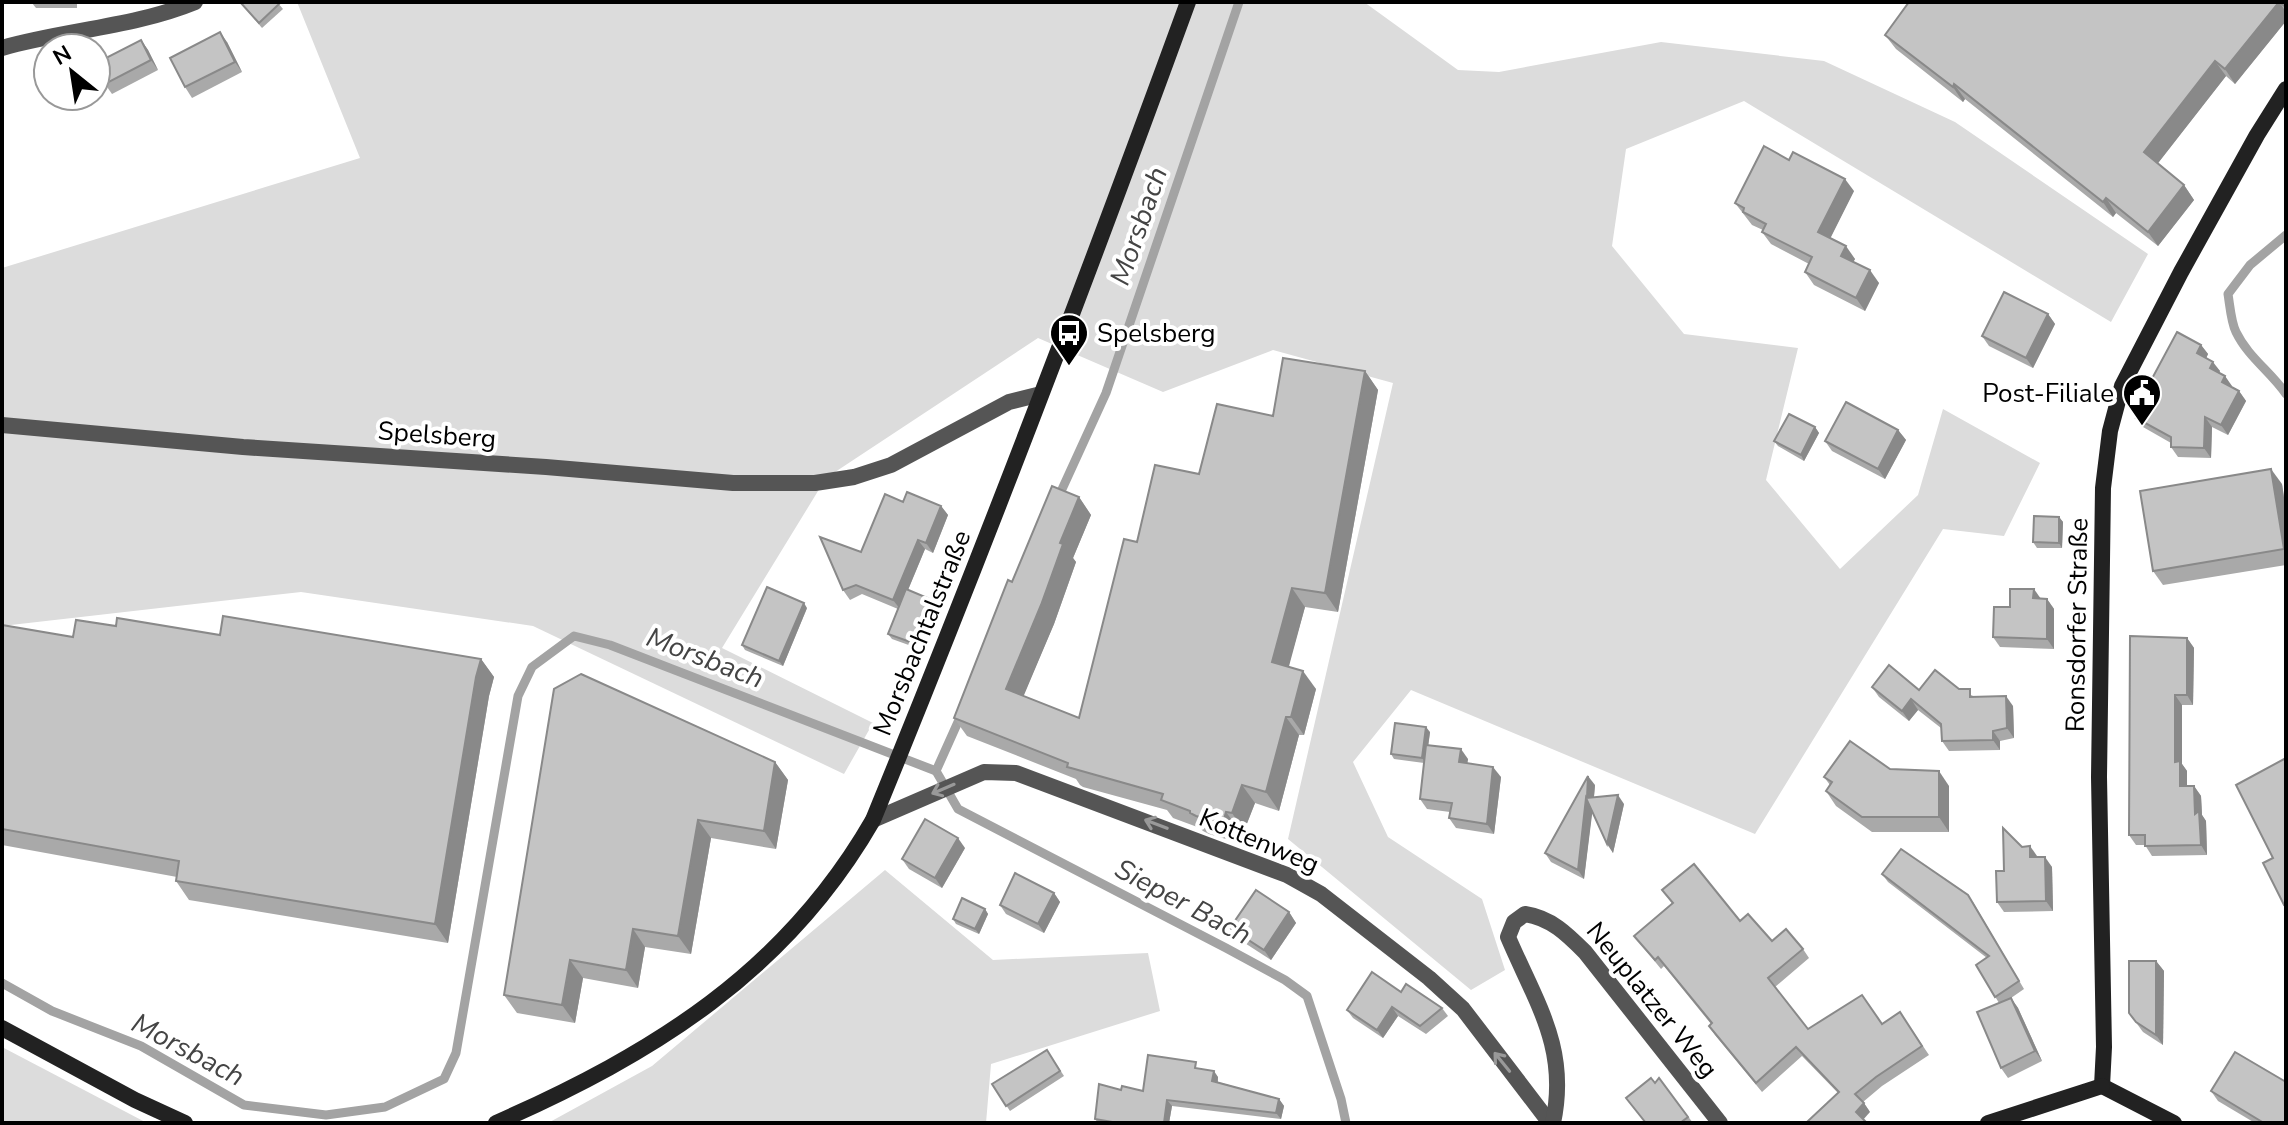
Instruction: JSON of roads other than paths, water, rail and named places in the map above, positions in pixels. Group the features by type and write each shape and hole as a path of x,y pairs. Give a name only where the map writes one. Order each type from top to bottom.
{"main road":[{"name":"Morsbachtalstraße","path":"496,1123 614,1067 674,1031 725,993 786,937 831,885 858,845 873,820 1041,394 1188,2"},
{"name":"Ronsdorfer Straße","path":"2102,1086 2099,777 2103,488 2110,431 2122,386 2181,272 2286,89"},
{"path":"2,1028 135,1100 185,1123"},
{"path":"1988,1123 2102,1086 2174,1123"}],"street":[{"path":"2,48 168,13 195,2"},
{"name":"Spelsberg","path":"2,425 243,447 733,483 815,483 854,477 891,465 1009,402 1041,394"},
{"name":"Kottenweg","path":"873,820 984,772 1016,773 1287,875 1321,894 1429,978 1463,1009 1552,1123"},
{"name":"Neuplatzer Weg","path":"1552,1123 1558,1098 1553,1040 1508,937 1514,922 1525,914 1540,916 1561,928 1585,952 1720,1123"}],"waterway":[{"name":"Morsbach","path":"1058,498 1106,393 1239,2"},
{"name":"Morsbach","path":"2286,235 2250,265 2228,294 2233,324 2241,341 2286,394"},
{"name":"Morsbach","path":"2,983 52,1011 141,1046 244,1105 326,1115 385,1107 444,1079 456,1053 518,696 532,667 574,636 610,645 936,771 962,713"},
{"name":"Sieper Bach","path":"936,771 958,809 1226,948 1285,980 1307,996 1346,1123"}],"place":[{"name":"Spelsberg","path":"1069,367"},
{"name":"Post-Filiale","path":"2142,427"}]}
